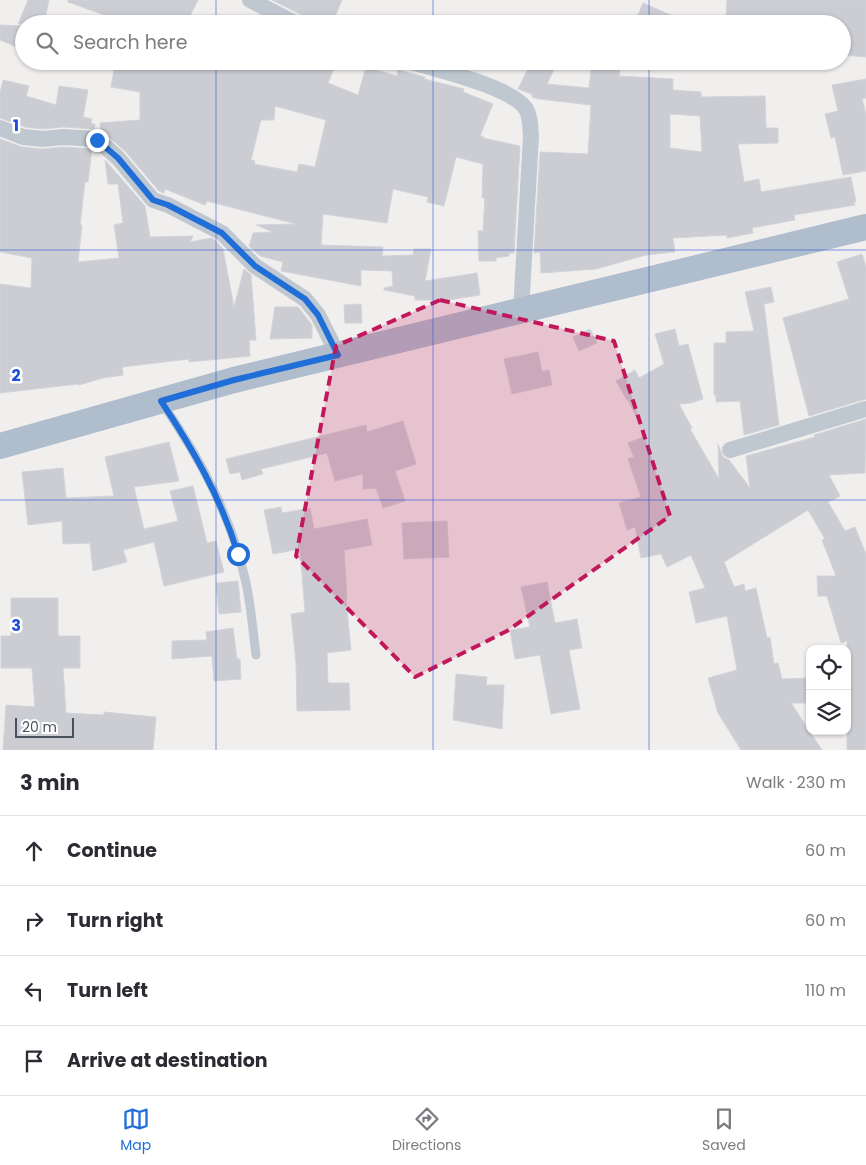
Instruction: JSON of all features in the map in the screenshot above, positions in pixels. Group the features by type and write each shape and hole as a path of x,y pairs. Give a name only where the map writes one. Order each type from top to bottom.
{"main road":[{"path":"0,446 234,380 866,227"}],"street":[{"path":"250,0 279,15"},
{"path":"437,70 491,87 506,94 525,107 529,116 531,136 521,311"},
{"path":"0,128 23,137 43,140 63,137 97,140 118,158 153,200 168,205 222,233 255,266 305,299 318,315 338,355"},
{"path":"730,450 866,409"}],"lane":[{"path":"161,401 187,439 204,470 231,531 246,583 256,654"}],"highlighted area":[{"path":"440,300 614,341 670,516 507,631 415,677 296,556 336,346"}],"building":[{"path":"28,0 49,0 46,15 22,15"},
{"path":"68,0 198,0 190,15 104,15 68,2"},
{"path":"272,0 342,0 336,15 302,15"},
{"path":"727,0 866,0 866,57 851,56 851,15 726,15"},
{"path":"643,3 670,15 638,15"},
{"path":"0,25 15,26 15,46 0,40"},
{"path":"114,70 333,70 328,83 358,95 365,70 376,70 397,76 398,70 464,89 463,92 493,104 480,136 520,146 514,253 509,253 509,256 496,258 496,261 479,261 478,231 483,231 485,198 482,198 483,164 456,157 444,206 427,202 428,197 393,189 387,223 323,214 321,245 383,247 382,256 413,255 414,249 431,249 425,281 477,273 480,295 448,300 415,300 415,296 384,290 384,288 393,286 392,271 361,270 361,286 281,271 283,262 260,256 249,246 253,233 273,232 256,225 296,224 207,201 205,205 165,189 164,193 159,191 126,152 101,130 100,123 140,120 140,92 111,87","holes":["275,106 326,120 315,167 299,164 297,172 254,164 255,161 251,160 261,120 274,120"]},
{"path":"528,70 554,70 547,84 589,88 591,70 620,70 619,76 673,79 673,90 701,92 701,97 765,96 766,128 778,128 778,143 738,144 744,182 759,179 761,192 851,177 855,205 794,215 795,220 752,228 753,233 727,238 727,235 673,238 675,252 646,255 596,269 541,273 540,252 534,253 540,152 588,154 591,105 539,99 532,97 532,94 518,89","holes":["670,114 700,116 702,152 670,148"]},
{"path":"866,79 866,98 862,99 866,114 866,171 843,175 835,137 831,138 825,114 838,111 832,85"},
{"path":"3,80 29,86 26,96 56,105 59,86 88,90 83,117 92,119 91,124 95,124 94,129 25,127 0,118 0,93"},
{"path":"0,139 22,147 92,149 88,182 85,182 78,262 119,258 114,225 123,223 118,184 108,184 105,160 145,206 150,237 193,236 190,242 211,238 216,241 223,249 234,307 244,269 251,275 256,340 249,340 250,356 189,362 189,359 122,367 123,375 103,378 79,385 0,393 0,284 31,288 32,258 0,252"},
{"path":"862,254 866,267 866,399 809,416 783,318 849,299 837,262"},
{"path":"771,287 774,302 764,304 779,425 744,435 740,401 716,402 716,395 714,395 714,343 726,343 726,332 754,331 745,292"},
{"path":"361,304 362,323 345,323 344,305"},
{"path":"275,307 298,307 312,325 312,338 270,339"},
{"path":"590,329 597,343 579,351 573,337"},
{"path":"675,329 679,346 688,344 703,399 679,404 692,428 690,429 719,479 718,444 723,457 729,460 750,488 746,456 815,437 814,435 866,419 865,473 829,475 840,496 828,502 845,531 855,527 866,554 866,750 847,750 847,735 851,735 851,645 847,645 847,641 841,643 827,596 818,596 817,576 836,576 822,540 825,539 808,510 724,562 734,587 744,584 745,591 756,588 767,638 770,637 774,664 778,663 782,679 806,678 806,703 791,703 806,726 806,735 812,735 822,750 741,750 718,713 708,678 737,670 727,616 696,623 689,592 705,588 691,555 667,567 661,554 641,558 635,527 627,530 619,503 641,497 628,459 634,457 628,443 646,436 616,381 635,370 639,378 664,364 655,334"},
{"path":"538,352 542,372 549,370 552,385 512,394 504,359"},
{"path":"403,421 416,464 395,471 405,501 383,508 376,488 363,489 363,474 335,481 327,453 261,469 263,474 242,480 240,472 230,474 226,459 366,425 367,432"},
{"path":"169,442 179,481 134,487 144,529 178,521 170,491 193,486 207,543 216,541 224,572 164,586 154,542 123,550 127,562 93,571 90,543 63,544 62,521 28,525 22,472 63,468 66,498 114,496 105,457"},
{"path":"281,507 282,513 310,508 314,529 367,519 372,545 344,550 351,650 327,653 328,683 349,683 350,710 297,711 296,663 291,614 305,612 300,549 273,554 264,510"},
{"path":"447,521 449,557 404,559 402,523"},
{"path":"238,581 241,612 219,614 216,583"},
{"path":"547,582 555,623 577,619 582,648 569,650 580,709 551,714 540,655 515,659 510,630 530,627 521,587"},
{"path":"11,598 58,598 58,636 80,636 80,668 63,668 66,713 104,715 104,712 156,717 153,750 3,750 6,705 35,707 32,668 1,668 1,636 11,636"},
{"path":"233,628 237,659 240,659 241,679 214,681 212,656 172,659 172,641 207,640 206,632"},
{"path":"456,674 487,677 486,685 504,685 502,729 453,720"}],"route":[{"path":"97,140 118,158 153,200 168,205 222,233 255,266 305,299 318,315 338,355 234,380 161,401 187,439 204,470 221,506 238,554"}]}
